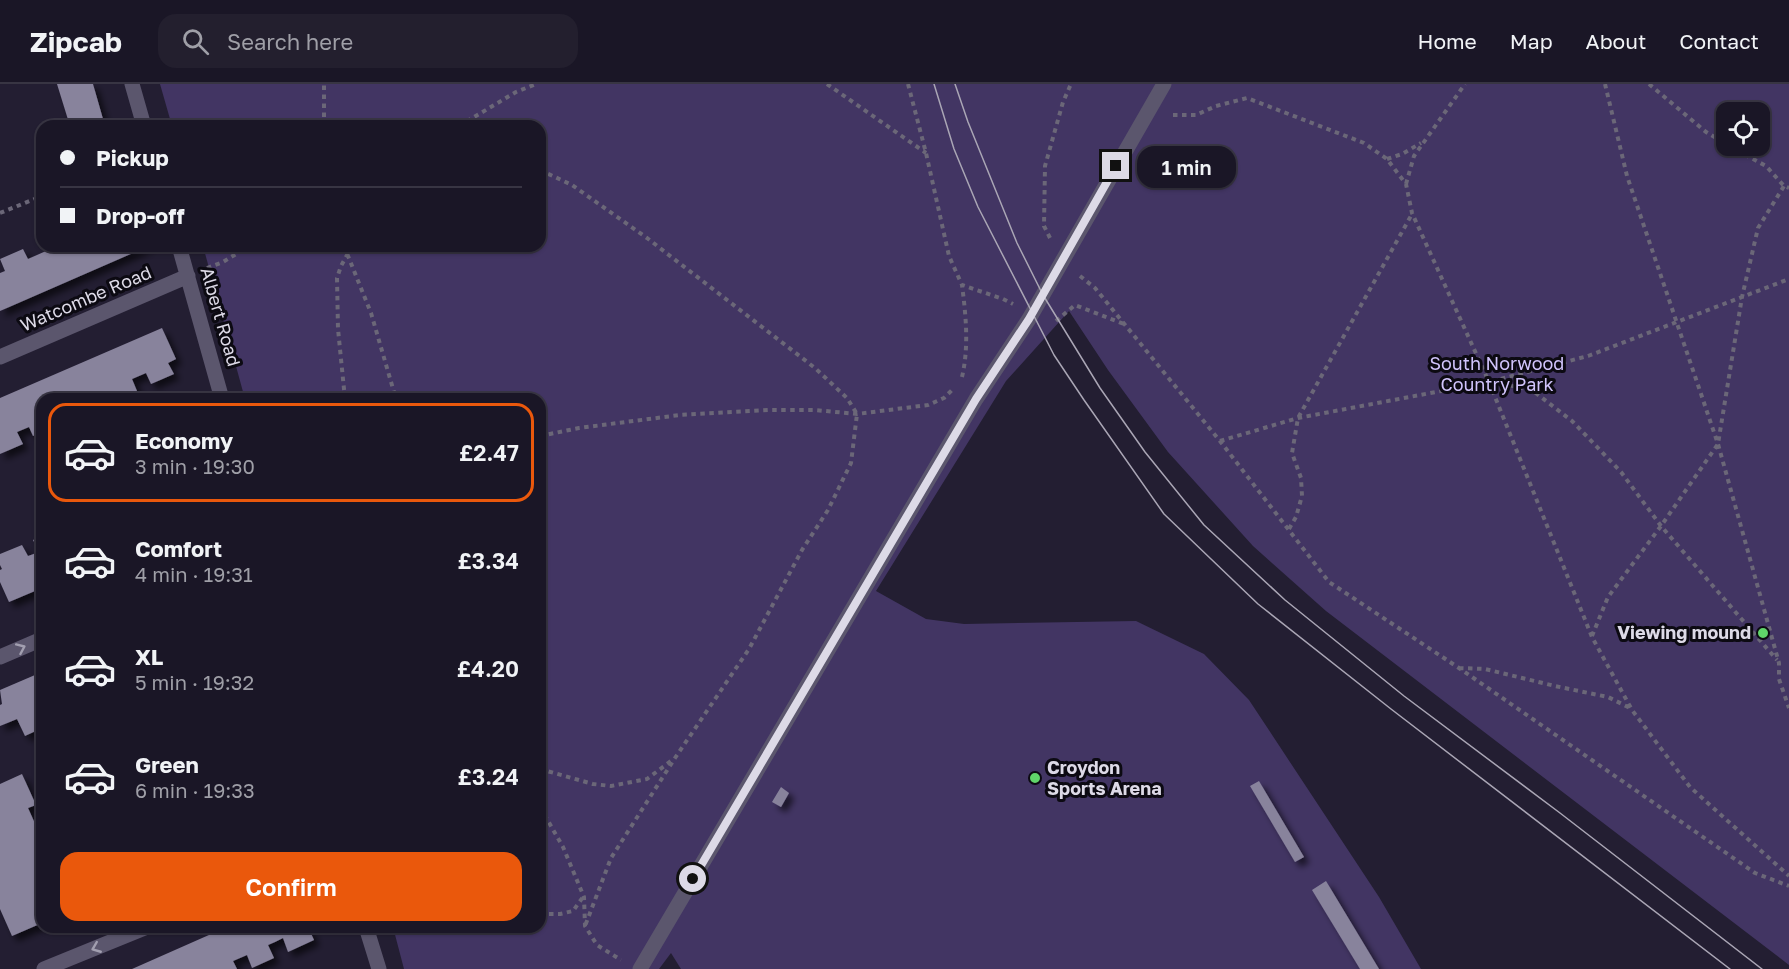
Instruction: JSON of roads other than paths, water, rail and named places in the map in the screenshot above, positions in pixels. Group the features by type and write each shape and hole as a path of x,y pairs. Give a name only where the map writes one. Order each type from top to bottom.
{"street":[{"path":"132,84 142,120"},
{"path":"640,969 976,399 1029,319 1164,84"},
{"name":"Albert Road","path":"181,252 220,393"},
{"name":"Watcombe Road","path":"0,357 188,276"},
{"path":"0,657 36,642"},
{"path":"44,969 132,933"},
{"path":"368,933 379,969"}],"tram line":[{"path":"934,84 954,149 978,207 1054,355 1164,514 1258,604 1730,969"},
{"path":"955,84 1017,243 1043,295 1100,388 1145,452 1204,525 1285,600 1404,696 1762,969"}],"place":[{"name":"Viewing mound","path":"1763,633"},
{"name":"Croydon Sports Arena","path":"1035,778"}],"park label":[{"name":"South Norwood Country Park","path":"1497,374"}]}
